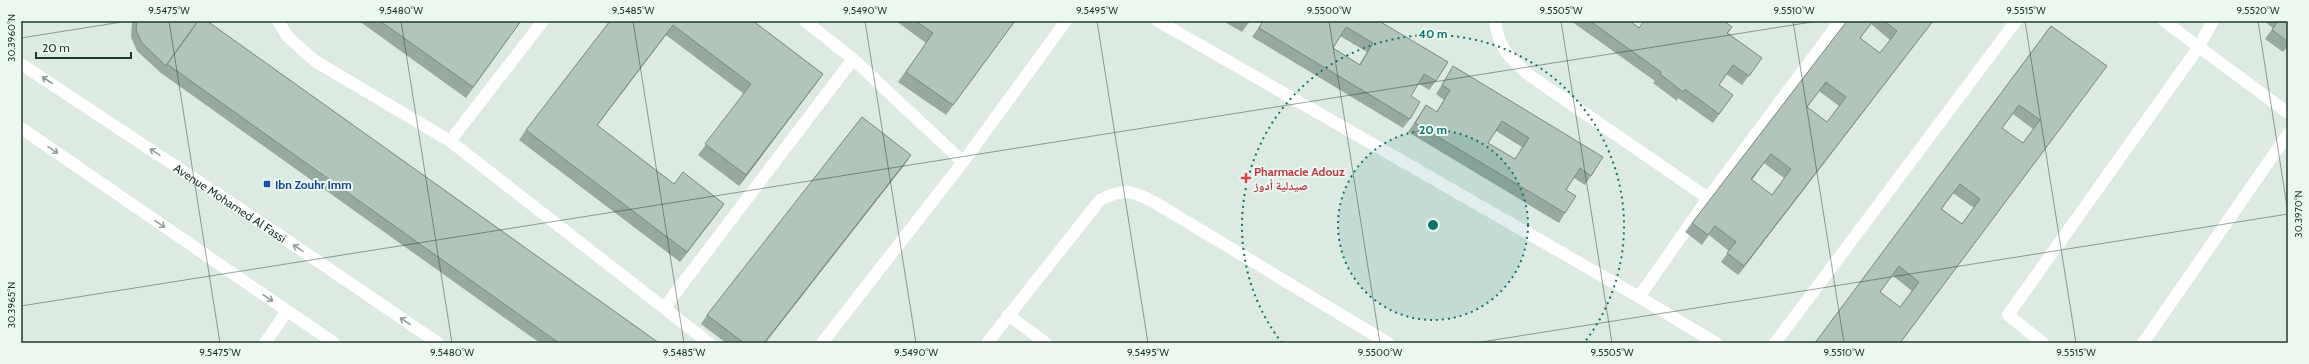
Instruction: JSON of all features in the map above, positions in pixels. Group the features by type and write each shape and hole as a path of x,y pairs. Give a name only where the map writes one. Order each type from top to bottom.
{"street":[{"path":"278,21 288,38 315,61 450,141 709,343"},
{"path":"450,141 543,21"},
{"path":"805,21 853,59 963,162"},
{"path":"822,343 963,162 1066,21"},
{"path":"1158,21 1639,297 1716,343"},
{"path":"1495,21 1498,39 1508,57 1530,75 1708,198"},
{"path":"1639,297 1708,198 1840,21"},
{"path":"1775,343 2016,21"},
{"path":"2164,21 2198,48 2288,113"},
{"path":"2043,343 2008,315 2198,48 2213,21"},
{"path":"664,308 853,59"},
{"name":"Avenue Mohamed Al Fassi","path":"21,64 272,230 438,343"},
{"path":"21,128 334,343"},
{"path":"2143,343 2288,134"},
{"path":"987,343 1100,200 1116,192 1132,191 1154,202 1388,343"},
{"path":"264,343 287,311"},
{"path":"1008,315 1046,343"}],"building":[{"path":"137,21 198,21 166,66 142,43 136,30"},
{"path":"198,21 207,21 659,343 559,343 167,64"},
{"path":"380,21 521,21 473,87"},
{"path":"610,21 753,21 823,74 746,175 705,144 751,84 673,25 597,125 674,184 683,172 724,204 687,252 526,130"},
{"path":"916,21 1015,21 953,105 906,72 933,33"},
{"path":"1263,21 1379,21 1448,62 1436,81 1424,74 1411,96 1420,102 1410,119 1259,28","holes":["1346,27 1373,43 1360,65 1333,48"]},
{"path":"1590,21 1630,21 1639,28 1644,21 1724,21 1732,27 1727,33 1762,58 1749,76 1733,65 1719,85 1733,95 1719,114 1685,89 1683,92 1660,74 1661,72"},
{"path":"1847,21 1873,21 1860,38 1880,53 1897,31 1884,21 1933,21 1744,266 1727,253 1736,242 1715,226 1708,235 1692,223","holes":["1826,82 1846,97 1827,122 1807,107","1771,154 1791,169 1772,195 1751,179"]},
{"path":"2278,21 2288,21 2288,42 2272,30"},
{"path":"2051,26 2107,66 1900,343 1815,343","holes":["2019,105 2040,120 2023,143 2002,128","1960,184 1980,199 1962,224 1941,209","1899,266 1919,282 1900,307 1880,292"]},
{"path":"1453,66 1603,157 1591,176 1580,168 1566,190 1576,196 1565,213 1415,123 1426,105 1437,112 1450,90 1442,85","holes":["1502,121 1529,138 1515,159 1488,143"]},
{"path":"862,117 911,155 764,343 744,343 707,315"}],"place":[{"name":"Pharmacie Adouz صيدلية أدوز","path":"1246,178"},
{"name":"Ibn Zouhr Imm","path":"267,184"}]}
